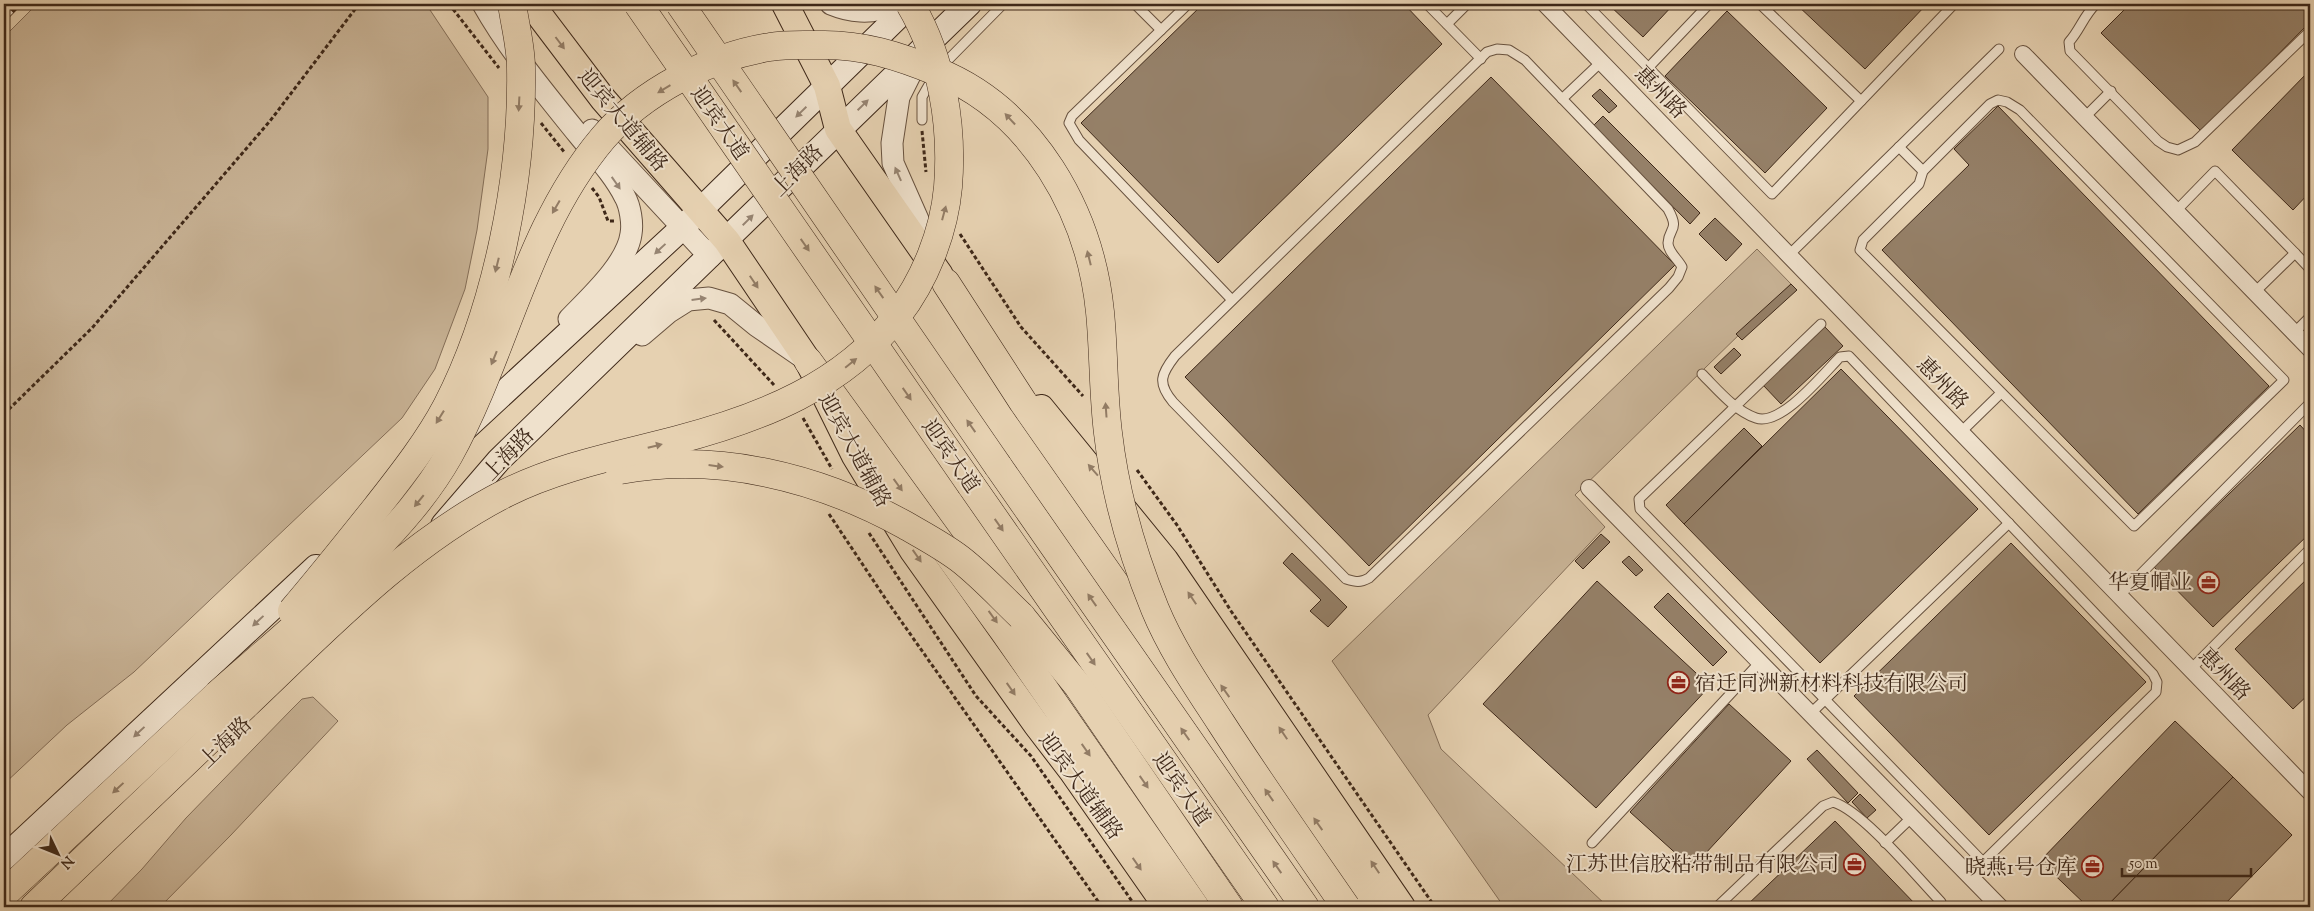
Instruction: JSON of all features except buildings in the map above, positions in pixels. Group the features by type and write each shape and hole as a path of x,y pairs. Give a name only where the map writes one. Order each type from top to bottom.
{"highway":[{"path":"228,703 327,570 409,466 447,406 470,352 498,265 518,143 521,66 512,4"},
{"name":"迎宾大道","path":"638,4 1264,907"},
{"name":"迎宾大道","path":"680,4 1305,907"},
{"path":"228,703 416,549 462,517 509,492 562,472 595,461 680,440 768,412 818,387 879,339 913,295 932,250 946,209 950,158 945,98 923,26 910,4"},
{"path":"228,703 421,499 447,460 476,403 547,223 576,173 607,133 643,101 696,70 732,56 773,46 839,44 894,54 958,80 1002,111 1043,155 1070,200 1089,255 1100,306 1108,434 1128,536 1156,610 1175,652 1243,757 1346,907"},
{"path":"946,283 1023,402 1376,907"},
{"path":"808,361 1004,631 1195,907"},
{"path":"228,703 426,550 500,511 554,488 606,472 642,466 686,463 776,473 827,489 872,507 929,539 960,559 1021,616 1078,686 1229,907"},
{"name":"上海路","path":"4,894 228,703"},
{"name":"上海路","path":"34,907 228,703"}],"main road":[{"name":"迎宾大道辅路","path":"531,4 691,220 718,249 808,361 855,456 913,551 1036,724 1072,771 1167,907"},
{"path":"785,4 827,86 838,129 946,283 1062,434 1165,560 1402,907"},
{"name":"上海路","path":"4,858 691,220 910,4"},
{"name":"上海路","path":"52,907 392,582 500,460 718,249 838,129 969,4"}],"street":[{"path":"442,450 603,284 625,253 631,234 631,221 626,198 616,182 546,94 496,27 483,4"},
{"path":"493,4 578,114 691,220"},
{"path":"830,4 860,12 885,7 890,4"},
{"path":"946,283 893,163 892,143 899,97 911,73 979,4"},
{"name":"惠州路","path":"1545,4 2310,792"},
{"path":"2023,54 2310,350"},
{"path":"500,460 669,312 688,300 705,298 730,304 757,326 808,361"},
{"path":"1589,488 2000,907"}],"lane":[{"path":"922,120 922,98 929,82 944,64 1003,4"},
{"path":"1135,4 1161,30"},
{"path":"1188,4 1072,116 1069,123 1079,140 1232,300"},
{"path":"1427,4 1481,59"},
{"path":"1447,24 1467,4"},
{"path":"1586,4 1772,194 1954,4"},
{"path":"1648,68 1709,4"},
{"path":"1760,4 1861,101"},
{"path":"2096,4 2086,13 2082,26 2068,42 2070,51 2158,141 2167,147 2178,150 2186,148 2195,142 2310,31"},
{"path":"1497,49 1508,50 1524,60 1562,99 1668,209 1674,220 1673,231 1668,243 1670,252 1678,259 1682,267 1678,277 1369,578 1361,582 1346,579 1163,390 1162,379 1167,366 1232,300 1487,52 1497,49"},
{"path":"1789,255 1999,49"},
{"path":"1562,99 1601,62"},
{"path":"2085,117 2111,91"},
{"path":"1998,100 2007,102 2020,110 2284,380 2134,526 1860,250 1863,240 1919,184 1923,171 1990,104 1998,100"},
{"path":"1899,147 1923,171"},
{"path":"2176,211 2216,171 2310,269"},
{"path":"2255,292 2295,253"},
{"path":"2294,333 2310,317"},
{"path":"1702,374 1736,406 1757,419 1770,418 1786,410 1840,357 1849,356 2153,674 2157,682 2156,692 1983,862 1640,509 1639,499 1736,406 1820,324"},
{"path":"1962,432 2001,393"},
{"path":"2120,596 2310,403"},
{"path":"1810,714 2009,523"},
{"path":"2191,669 2310,549"},
{"path":"1592,843 1760,662"},
{"path":"1717,907 1823,806 1834,802 1844,805 1854,812 1885,843 1941,902 1935,907"},
{"path":"1885,843 1912,817"}],"path":[{"path":"4,414 92,328 270,121 359,4"},
{"path":"449,4 503,73"},
{"path":"539,120 569,158"},
{"path":"587,182 599,197 608,222 631,221"},
{"path":"705,298 703,315 716,321 776,388"},
{"path":"797,410 803,417 837,477"},
{"path":"826,509 886,601 1102,907"},
{"path":"866,528 976,696 1031,756 1136,907"}],"shaded area":[{"path":"37,4 426,4 488,97 488,149 477,230 465,289 435,369 402,418 134,672 67,725 4,784 4,37"},
{"path":"1757,249 1791,284 1575,495 1605,527 1428,715 1441,749 1608,907 1504,907 1332,661"},
{"path":"313,697 338,721 231,835 160,907 105,907 142,869 186,818 291,710 302,699"}],"railway":[{"path":"4,19 19,4"}],"place":[{"name":"华夏帽业","path":"2208,582"},
{"name":"宿迁同洲新材料科技有限公司","path":"1679,683"},
{"name":"江苏世信胶粘带制品有限公司","path":"1855,864"},
{"name":"晓燕1号仓库","path":"2093,867"}]}
